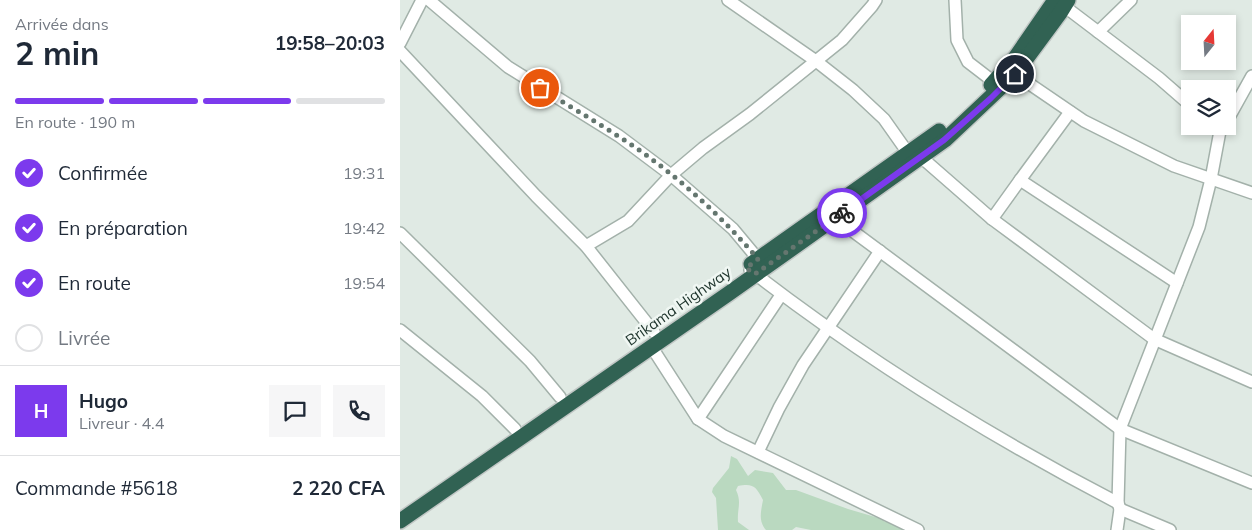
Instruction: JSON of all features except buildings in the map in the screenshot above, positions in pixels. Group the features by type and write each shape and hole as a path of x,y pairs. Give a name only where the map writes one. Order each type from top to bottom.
{"highway":[{"name":"Brikama Highway","path":"753,267 835,218 914,155 994,82 1034,32 1062,2"},
{"name":"Brikama Highway","path":"400,509 560,398 724,290 753,267 914,155 961,126 1015,74 1062,2"},
{"name":"Brikama Highway","path":"400,521 652,339"}],"street":[{"path":"400,42 422,0"},
{"path":"429,0 508,67 619,136 671,175 733,229 753,267 781,295 829,329 970,421 1119,506 1170,530"},
{"path":"728,0 816,61 853,90 884,119 914,155 992,219 1154,339 1252,382"},
{"path":"586,246 628,221 671,175 842,40 876,0"},
{"path":"955,0 957,40 968,62 994,82"},
{"path":"1098,32 1131,0"},
{"path":"1062,2 1181,97"},
{"path":"400,51 536,196 586,246 652,339 698,419 724,436 918,530"},
{"path":"1015,74 1084,121 1174,166 1252,193"},
{"path":"1236,105 1252,76"},
{"path":"992,219 1070,112"},
{"path":"1117,530 1120,429 1199,227 1211,179 1218,135"},
{"path":"1020,180 1177,283"},
{"path":"835,218 1120,429 1252,483"},
{"path":"400,233 530,361 560,398"},
{"path":"758,452 803,366 880,251"},
{"path":"698,419 781,295"},
{"path":"400,330 482,396 516,429"}],"green space":[{"path":"731,456 737,459 748,476 755,470 773,473 786,490 796,490 882,519 885,522 895,521 912,530 811,530 796,527 792,530 766,530 761,519 763,500 754,487 748,485 738,486 736,490 739,502 738,522 749,530 718,530 716,498 712,492 729,468"}],"way so far":[{"path":"540,88 619,136 671,175 733,229 758,259 746,268 755,274 842,213"}],"route":[{"path":"842,213 944,140 1015,74"}]}
